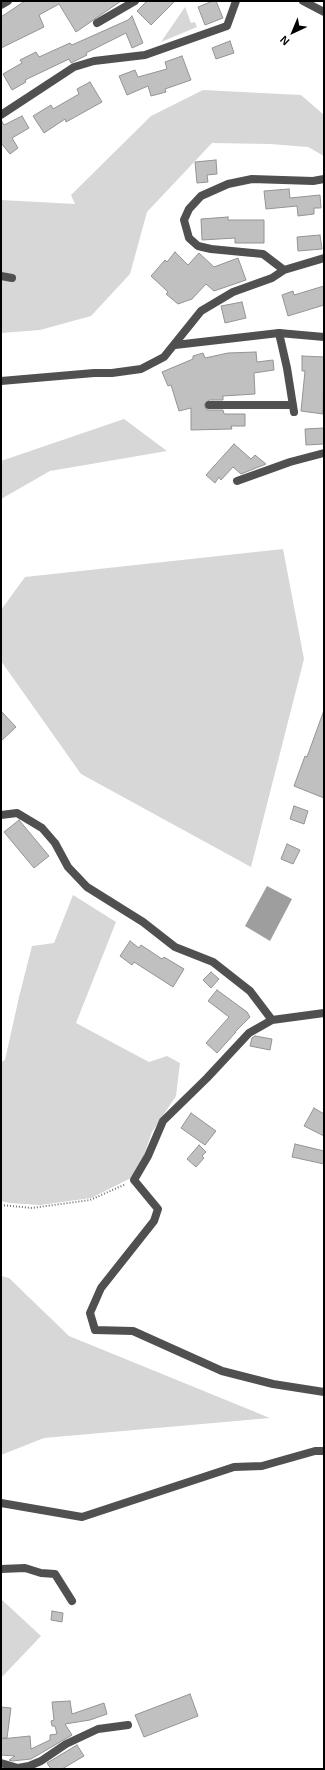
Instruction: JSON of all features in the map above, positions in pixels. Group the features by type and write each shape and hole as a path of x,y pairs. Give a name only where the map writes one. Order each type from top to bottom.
{"street":[{"path":"1,5 8,1"},
{"path":"97,23 135,1"},
{"path":"1,115 74,67 94,60 145,55 227,26 236,1"},
{"path":"303,1 324,12"},
{"path":"284,270 263,254 211,249 198,246 189,238 184,220 189,209 201,196 228,184 252,179 313,181 324,179"},
{"path":"1,381 94,373 112,373 141,369 164,357 201,311 233,292 272,278 284,270 324,258"},
{"path":"1,276 12,278"},
{"path":"175,345 279,333 324,337"},
{"path":"209,405 293,408 279,333"},
{"path":"237,481 290,462 324,453"},
{"path":"1,815 16,813 42,828 53,840 68,867 87,887 143,922 175,947 213,962 250,991 272,1020"},
{"path":"324,1013 272,1020 249,1033 207,1078 163,1121 148,1156 134,1180 158,1209 154,1221 101,1288 90,1313 95,1330 133,1331 222,1370 273,1384 324,1392"},
{"path":"1,1503 82,1517 234,1467 262,1466 315,1451 324,1451"},
{"path":"1,1569 25,1568 41,1573 55,1574 72,1601"},
{"path":"1,1762 18,1768 29,1766 41,1761 66,1744 98,1729 128,1725"}],"path":[{"path":"1,1205 32,1208 90,1200 134,1180"}],"shaded area":[{"path":"185,7 191,23 195,22 197,27 161,42"},
{"path":"203,90 301,95 324,115 324,156 308,147 270,144 212,143 147,212 130,274 91,316 40,330 1,333 1,200 75,204 71,195 151,116"},
{"path":"124,419 167,451 50,471 1,499 1,461"},
{"path":"283,549 304,659 251,867 81,774 1,661 1,610 25,577"},
{"path":"267,886 292,899 270,941 245,926"},
{"path":"73,895 116,922 76,1023 149,1062 167,1056 180,1063 176,1096 152,1132 143,1158 133,1177 91,1198 40,1205 10,1203 1,1201 1,1062 5,1060 32,946 54,943"},
{"path":"1,1276 9,1278 69,1336 270,1418 44,1438 1,1455"},
{"path":"1,1599 41,1636 1,1678"}],"building":[{"path":"25,1 121,1 76,32 59,4 39,15 44,27 1,48 1,17"},
{"path":"147,1 175,1 151,25 137,11"},
{"path":"216,1 223,18 205,25 198,7"},
{"path":"132,16 143,43 132,48 126,33 86,53 87,55 71,63 69,59 25,80 26,82 12,90 3,74 22,63 20,60 36,52 39,57 70,43 72,45 128,20"},
{"path":"230,41 234,53 216,59 212,48"},
{"path":"182,56 191,80 165,89 166,92 151,96 148,86 127,95 119,76 135,70 138,77 167,69 165,62"},
{"path":"90,82 102,102 66,122 65,119 44,133 33,116 51,105 53,109 79,94 77,89"},
{"path":"22,116 29,128 12,138 18,148 10,154 1,143 1,120 4,125"},
{"path":"216,160 217,174 207,175 208,182 197,183 195,162"},
{"path":"289,189 290,198 320,195 321,208 314,208 314,214 298,216 297,206 266,209 264,191"},
{"path":"228,217 228,220 264,220 264,243 235,243 235,238 202,240 201,219"},
{"path":"320,235 322,249 298,251 297,237"},
{"path":"175,252 188,265 199,253 214,267 238,258 246,280 214,291 206,284 192,299 178,304 166,294 168,292 151,276 165,260 167,262"},
{"path":"324,286 324,305 288,316 282,295 293,291 294,295"},
{"path":"242,302 246,318 225,323 221,306"},
{"path":"256,352 257,362 273,360 274,370 254,373 255,394 223,396 223,400 209,400 204,405 207,410 223,410 224,414 245,414 245,426 231,426 232,429 191,430 191,408 179,411 171,385 168,386 162,372 193,359 193,356 203,353 205,358 228,353"},
{"path":"302,356 324,357 323,414 301,411 305,371 302,371"},
{"path":"324,428 324,444 306,445 305,429"},
{"path":"234,444 251,459 255,455 266,464 241,474 233,467 221,480 219,477 215,483 206,475"},
{"path":"1,711 16,727 1,741"},
{"path":"323,713 324,798 294,786 305,756 307,757"},
{"path":"294,806 308,811 304,824 290,819"},
{"path":"19,820 49,856 34,868 4,832"},
{"path":"287,844 300,850 293,864 281,859"},
{"path":"130,941 139,948 141,945 162,959 164,957 184,969 173,987 134,962 132,965 120,956"},
{"path":"211,972 219,979 211,988 203,980"},
{"path":"217,990 247,1012 250,1017 217,1053 206,1043 229,1017 208,1001"},
{"path":"255,1036 272,1039 270,1050 250,1046 252,1038"},
{"path":"314,1108 324,1114 324,1136 304,1126"},
{"path":"191,1113 216,1131 205,1145 181,1128"},
{"path":"295,1144 324,1151 324,1164 292,1157"},
{"path":"199,1145 206,1152 202,1156 204,1158 196,1167 187,1159"},
{"path":"52,1611 63,1613 62,1622 51,1620"},
{"path":"190,1694 198,1716 144,1737 135,1715"},
{"path":"70,1701 72,1714 104,1703 107,1714 90,1720 65,1724 72,1735 31,1759 12,1761 9,1760 15,1756 1,1755 1,1739 30,1736 31,1749 50,1740 50,1735 57,1734 55,1726 52,1726 51,1721 54,1720 52,1702"},
{"path":"1,1707 11,1708 7,1738 1,1738"},
{"path":"77,1745 84,1756 62,1769 51,1769 47,1763"}]}
